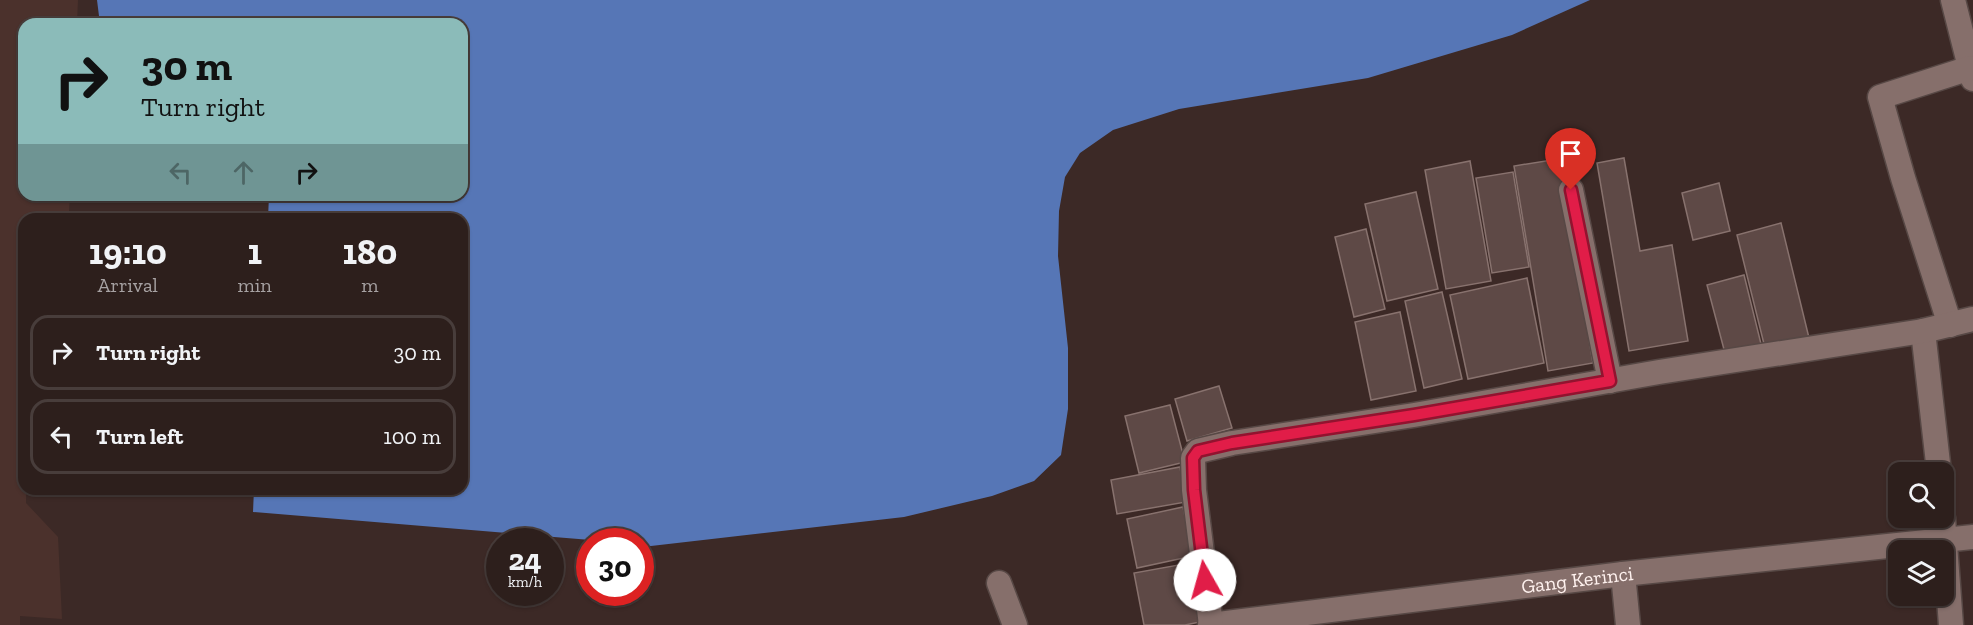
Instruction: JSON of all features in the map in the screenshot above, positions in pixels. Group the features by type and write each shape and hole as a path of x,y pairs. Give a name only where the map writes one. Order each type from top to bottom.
{"street":[{"path":"1210,625 1194,490 1193,458 1198,451 1232,443 1923,331 1962,322 1903,178 1880,97 1972,74 1953,0"},
{"path":"1571,190 1610,381"},
{"path":"1923,331 1938,462"},
{"path":"1944,528 1951,625"},
{"name":"Gang Kerinci","path":"1210,625 1623,574 1944,528 1973,537"},
{"path":"1623,574 1628,625"},
{"path":"999,583 1015,625"}],"shaded area":[{"path":"0,0 78,0 77,18 18,18 18,201 70,201 68,213 18,213 18,495 26,495 26,503 58,537 62,619 20,616 20,625 0,625"}],"water":[{"path":"97,0 1590,0 1512,35 1368,78 1179,109 1113,130 1080,153 1065,177 1059,211 1058,256 1068,348 1068,409 1061,455 1034,481 992,496 904,517 654,546 654,528 576,528 576,539 564,538 564,528 486,528 486,531 253,512 254,495 468,495 468,213 268,213 269,201 468,201 468,18 99,18"}],"building":[{"path":"1624,158 1640,251 1672,245 1688,341 1629,351 1597,163"},
{"path":"1558,159 1593,363 1548,371 1514,166"},
{"path":"1470,161 1491,281 1446,289 1425,170"},
{"path":"1513,172 1529,267 1492,273 1476,178"},
{"path":"1719,183 1730,231 1693,240 1682,193"},
{"path":"1416,192 1438,289 1387,301 1365,204"},
{"path":"1781,223 1810,342 1766,352 1737,235"},
{"path":"1366,229 1385,309 1354,317 1335,237"},
{"path":"1744,275 1762,348 1726,357 1707,285"},
{"path":"1527,278 1544,363 1468,379 1450,295"},
{"path":"1442,292 1462,379 1424,388 1405,301"},
{"path":"1400,312 1416,391 1371,400 1355,322"},
{"path":"1219,386 1232,428 1187,441 1175,399"},
{"path":"1170,405 1185,462 1139,473 1125,416"},
{"path":"1180,467 1186,502 1117,514 1111,480"},
{"path":"1183,507 1193,556 1137,568 1127,519"},
{"path":"1195,562 1205,621 1185,625 1144,625 1134,573"}],"route":[{"path":"1205,580 1194,490 1193,458 1198,451 1232,443 1414,415 1610,381 1571,190"}]}
